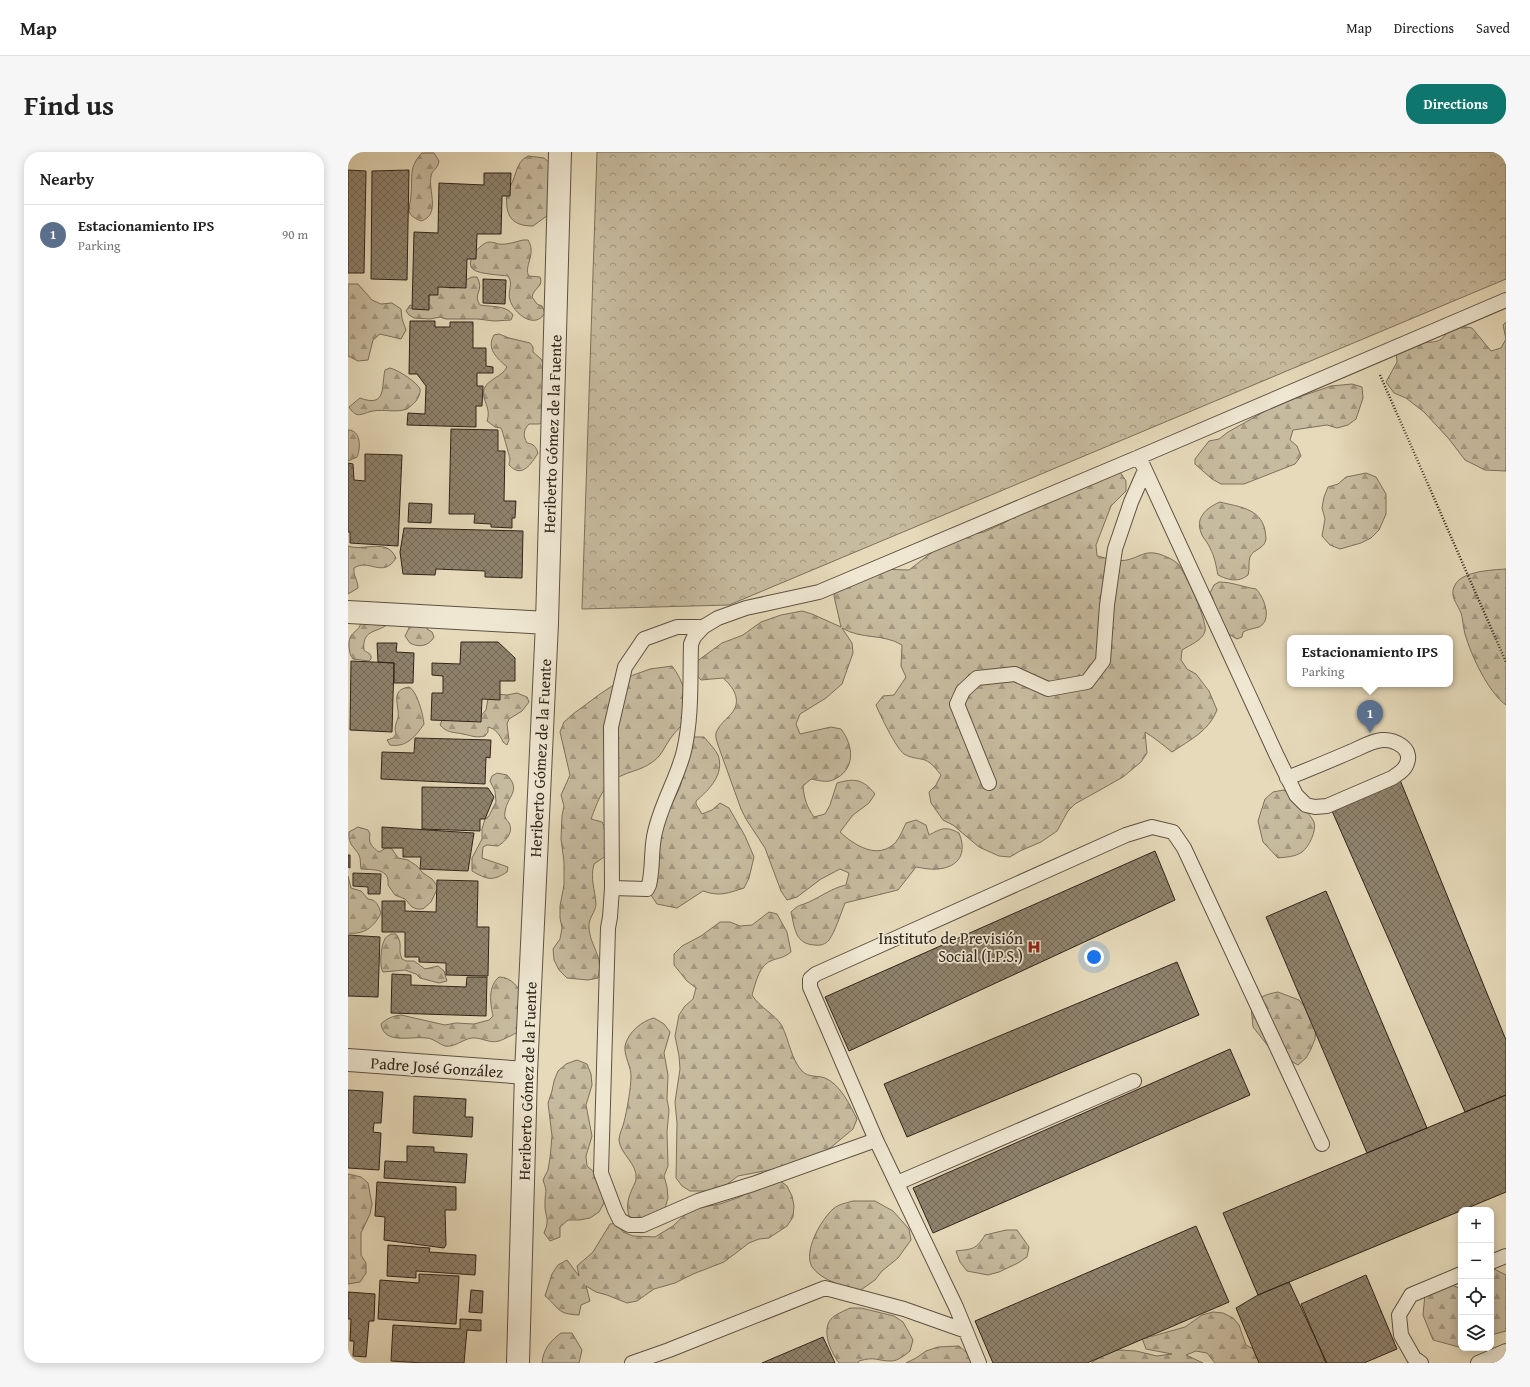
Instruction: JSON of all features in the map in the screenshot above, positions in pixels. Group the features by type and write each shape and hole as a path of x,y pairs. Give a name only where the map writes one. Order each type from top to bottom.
{"street":[{"name":"Heriberto Gómez de la Fuente","path":"518,1363 526,1073 547,623 560,152"},
{"path":"348,612 547,623"},
{"name":"Padre José González","path":"348,1060 526,1073"}],"lane":[{"path":"612,888 647,889 649,885 654,836 684,751 690,715 691,644 694,637 703,627 718,618 746,608 819,592 1142,464 1372,358 1506,300"},
{"path":"1142,464 1287,778 1296,795 1306,805 1315,807 1327,806 1392,778 1401,772 1408,763 1407,754 1402,745 1394,741 1382,740 1366,745 1287,778"},
{"path":"989,783 957,704 963,691 977,678 1015,674 1048,689 1087,682 1103,661 1107,605 1115,549 1142,464"},
{"path":"703,627 677,627 644,639 625,667 617,698 612,726 612,888 608,928 601,1173 620,1220 629,1225 643,1226 698,1201 753,1184 876,1140"},
{"path":"979,1363 966,1331 876,1140 810,987 810,979 816,974 1126,835 1152,827 1173,832 1184,848 1322,1144"},
{"path":"897,1183 1134,1081"},
{"path":"1494,1261 1506,1256"},
{"path":"1421,1363 1414,1358 1401,1335 1399,1315 1411,1295 1458,1275"},
{"path":"632,1363 669,1350 825,1288 904,1310 966,1331"},
{"path":"1478,1363 1506,1351"}],"path":[{"path":"1372,358 1506,662"}],"green space":[{"path":"597,152 1506,152 1506,279 729,605 582,609"},
{"path":"422,153 434,153 439,161 431,176 431,213 427,218 421,221 412,216 409,211 413,168"},
{"path":"528,156 544,158 552,165 548,215 533,226 518,223 513,220 508,211 507,205 507,190 513,182 520,163"},
{"path":"528,240 531,250 528,269 529,276 540,277 541,280 540,285 532,297 537,304 542,306 545,313 541,318 536,320 531,320 520,315 512,305 509,297 510,279 508,276 474,270 470,263 477,249 485,243 490,242 505,244"},
{"path":"472,277 477,277 479,282 480,286 477,298 480,305 503,308 513,315 511,320 494,321 478,319 446,319 440,317 430,319 414,318 406,311 410,305 421,307 426,305 432,291 446,282 462,282"},
{"path":"348,284 358,284 372,300 381,304 392,303 401,309 402,319 406,330 401,339 380,334 373,340 368,360 358,361 348,356"},
{"path":"1506,322 1506,339 1503,325"},
{"path":"1450,326 1472,328 1491,351 1501,348 1506,339 1506,471 1485,470 1465,460 1449,439 1424,412 1406,398 1394,393 1386,382 1397,362 1396,351 1407,343 1437,341 1446,334"},
{"path":"499,334 530,343 533,347 533,352 541,359 546,368 544,422 539,424 529,424 524,433 527,443 534,446 538,453 526,468 518,471 509,465 510,459 501,428 495,427 487,421 488,412 483,393 486,386 507,367 496,357 491,345 494,335"},
{"path":"390,368 398,371 418,386 420,392 416,401 407,409 403,410 373,411 357,415 349,407 360,398 375,400 379,398 385,370"},
{"path":"1352,384 1362,387 1363,398 1356,419 1348,425 1337,428 1327,425 1293,430 1290,440 1297,446 1301,456 1295,464 1244,484 1221,484 1212,479 1195,464 1195,459 1209,441 1219,439 1228,432 1276,405 1331,386"},
{"path":"348,430 352,431 358,436 359,449 357,457 348,461"},
{"path":"1120,472 1126,481 1126,491 1111,506 1096,545 1097,556 1115,560 1127,560 1146,553 1154,553 1169,558 1178,564 1195,597 1205,626 1205,631 1202,637 1182,650 1181,660 1187,669 1196,674 1209,691 1217,710 1214,717 1204,729 1192,739 1172,752 1145,732 1147,753 1141,762 1123,777 1075,804 1068,811 1057,831 1041,842 1010,857 999,856 979,847 953,825 943,820 931,803 929,792 936,785 941,775 934,766 927,761 909,756 901,751 888,731 878,710 876,705 883,696 894,695 906,677 901,666 902,645 887,639 857,634 842,628 852,643 853,653 842,684 826,698 800,714 796,724 800,734 831,727 841,729 850,750 849,764 840,776 833,780 822,781 811,779 803,786 806,803 809,810 814,817 825,814 830,805 837,783 849,780 858,781 867,785 875,794 869,803 853,815 840,832 852,842 874,851 889,848 896,842 906,823 916,820 926,825 929,835 944,829 951,829 959,833 962,852 956,862 946,868 933,869 916,867 898,890 845,903 836,927 828,941 817,945 803,942 795,930 791,912 798,906 836,888 846,885 849,873 840,869 821,879 797,897 787,900 781,891 765,848 741,809 716,739 718,729 735,708 736,695 732,687 723,678 701,680 694,672 696,662 722,643 743,635 761,622 781,615 802,611 841,627 834,596 837,585 877,569 909,570 935,550 962,536 984,532 1004,523 1022,512"},
{"path":"1366,473 1376,477 1386,494 1386,514 1379,530 1371,538 1361,543 1340,549 1330,545 1322,536 1325,519 1322,508 1328,487 1338,484 1346,477"},
{"path":"1220,502 1241,507 1254,513 1259,517 1265,530 1266,539 1264,545 1254,552 1249,559 1248,575 1237,580 1218,575 1213,555 1200,529 1200,519 1203,514 1210,507"},
{"path":"348,546 375,546 387,548 396,558 386,567 381,568 365,565 354,568 358,588 348,594"},
{"path":"1506,569 1506,705 1493,691 1476,662 1464,631 1461,613 1453,596 1453,589 1459,580 1471,574"},
{"path":"1219,582 1256,589 1262,597 1266,608 1266,619 1263,624 1259,627 1243,632 1242,637 1237,639 1227,633 1209,595 1214,585"},
{"path":"361,622 387,625 370,633 365,639 364,650 371,655 371,659 369,661 353,659 350,652 350,638 358,629"},
{"path":"407,623 428,627 427,629 432,632 434,637 427,644 420,646 413,645 405,636 409,628"},
{"path":"672,666 682,683 690,715 672,736 657,758 645,767 616,778 606,788 599,799 591,819 602,822 612,841 610,853 594,864 593,869 596,904 589,927 598,957 598,978 588,980 567,978 559,970 554,960 553,949 560,939 562,928 560,906 564,885 564,862 561,839 564,806 561,795 570,775 560,732 564,722 573,714 618,682 650,669"},
{"path":"409,687 415,693 421,709 424,724 418,733 406,743 401,745 390,745 387,740 393,738 396,734 395,727 398,718 397,695 399,691"},
{"path":"517,693 527,697 529,702 522,711 509,719 507,724 509,740 507,745 495,731 488,727 488,732 485,736 476,737 450,732 445,730 440,725 444,716 479,718 486,710 488,699 496,694 507,695"},
{"path":"694,737 704,737 714,748 720,762 718,775 711,787 696,801 696,804 702,814 712,810 720,803 729,808 745,836 754,857 749,878 744,888 719,894 703,891 677,908 657,904 651,895 659,865 656,845 667,815 680,787"},
{"path":"497,773 507,775 513,785 512,794 506,806 505,814 511,830 504,842 498,846 487,845 483,847 482,858 508,867 507,872 502,875 489,878 472,871 472,858 482,839 482,829 485,819 489,816 496,802 495,791 490,781 492,776"},
{"path":"1284,790 1308,813 1315,825 1310,842 1305,850 1293,856 1278,858 1263,842 1258,821 1265,799 1273,792"},
{"path":"358,827 368,830 371,844 379,852 388,847 392,849 398,858 408,860 432,879 438,887 431,902 423,909 412,907 405,899 395,895 388,885 388,879 384,873 375,870 361,869 360,857 349,837 349,832"},
{"path":"348,876 351,888 361,891 368,899 375,902 381,913 372,926 359,933 348,933"},
{"path":"769,912 777,914 787,932 791,952 764,965 757,979 752,995 755,1000 782,1026 795,1061 802,1071 810,1076 825,1078 835,1085 844,1096 857,1119 853,1129 829,1149 790,1166 738,1176 721,1189 711,1191 690,1191 682,1186 676,1178 677,1123 675,1102 680,1069 675,1036 679,1015 685,1006 693,999 696,988 687,981 674,965 674,954 682,946 701,936 720,922 730,922 740,926 752,925"},
{"path":"391,934 396,934 400,941 400,952 402,959 406,961 414,961 425,969 438,966 444,971 447,981 439,983 420,978 416,974 405,970 383,972 381,962 382,948 385,938"},
{"path":"499,977 504,977 511,981 525,997 518,1032 506,1038 496,1042 472,1038 455,1045 445,1046 429,1038 399,1038 387,1035 383,1031 381,1024 383,1022 395,1016 401,1015 445,1025 456,1023 474,1024 489,1020 493,1016 491,1006 491,990 495,981"},
{"path":"1278,992 1299,1000 1313,1016 1316,1027 1315,1039 1306,1058 1298,1065 1291,1061 1280,1061 1253,1027 1251,1006 1263,996"},
{"path":"654,1018 664,1024 670,1032 664,1053 668,1075 667,1099 669,1110 667,1132 668,1166 664,1176 668,1198 665,1208 638,1221 629,1216 628,1208 629,1198 636,1180 636,1174 632,1164 622,1150 619,1140 630,1093 631,1081 631,1072 625,1046 629,1036 640,1024"},
{"path":"577,1060 587,1064 591,1074 592,1085 586,1105 592,1136 586,1156 587,1166 595,1173 601,1182 604,1203 599,1212 590,1218 568,1220 560,1227 560,1237 550,1241 544,1233 547,1220 545,1207 546,1190 543,1180 548,1170 552,1136 548,1103 558,1071 566,1064"},
{"path":"348,1174 361,1177 368,1183 372,1204 370,1214 361,1233 361,1255 366,1263 366,1273 360,1282 348,1284"},
{"path":"779,1180 787,1186 792,1196 794,1206 793,1217 787,1226 769,1238 759,1239 749,1243 724,1262 675,1283 654,1289 637,1301 627,1303 596,1292 586,1286 590,1301 581,1305 579,1315 562,1312 545,1296 552,1274 558,1265 567,1260 579,1276 577,1266 593,1252 610,1224 618,1223 623,1232 633,1236 655,1237 673,1226 688,1212 740,1197 759,1187"},
{"path":"853,1201 875,1201 893,1211 909,1229 911,1240 898,1258 882,1271 875,1280 858,1292 821,1276 812,1267 810,1260 812,1245 823,1220 835,1207"},
{"path":"1006,1230 1017,1230 1029,1247 1027,1257 999,1272 988,1275 967,1271 960,1262 956,1251 973,1248 979,1244 985,1235"},
{"path":"1494,1269 1506,1275 1506,1331 1494,1334"},
{"path":"1443,1281 1458,1288 1458,1347 1433,1340 1423,1315 1425,1294"},
{"path":"850,1308 861,1308 894,1316 903,1322 913,1340 910,1351 894,1361 869,1359 859,1361 858,1363 839,1363 828,1341 828,1324 832,1318"},
{"path":"1213,1312 1223,1313 1233,1318 1239,1325 1246,1345 1255,1350 1264,1363 1215,1363 1207,1353 1196,1351 1186,1355 1203,1363 1091,1363 1108,1352 1119,1350 1136,1351 1157,1356 1172,1354 1146,1349 1142,1338 1185,1327 1202,1315"},
{"path":"561,1333 572,1333 582,1350 579,1363 542,1363 548,1346"},
{"path":"959,1346 967,1353 973,1363 906,1363 926,1351 938,1347"}],"building":[{"path":"348,170 366,171 364,273 348,273"},
{"path":"409,170 407,280 371,279 372,171"},
{"path":"484,173 511,173 510,196 502,196 501,234 477,234 476,259 467,259 466,288 438,287 438,295 429,295 429,310 412,309 414,232 438,233 439,183 484,185"},
{"path":"483,279 506,280 505,304 483,303"},
{"path":"410,321 435,321 435,327 450,327 450,322 473,322 473,348 486,348 486,366 493,367 493,373 477,373 477,386 483,386 482,406 476,406 476,427 407,425 408,413 425,414 426,386 417,374 409,374"},
{"path":"451,429 498,430 498,451 505,451 504,501 516,501 515,518 512,518 512,528 491,527 491,524 474,523 475,514 449,514"},
{"path":"365,454 402,455 398,546 350,543 350,532 348,532 348,463 353,464 354,480 365,481"},
{"path":"409,503 432,504 431,523 408,522"},
{"path":"404,528 523,531 522,578 485,577 485,571 436,569 435,575 403,574 400,552"},
{"path":"461,642 498,642 515,658 515,681 500,681 500,700 482,699 481,722 431,720 432,693 443,693 443,676 432,675 432,663 460,664"},
{"path":"377,643 397,643 396,652 414,653 413,683 394,683 394,663 378,662"},
{"path":"351,661 394,663 392,732 350,730"},
{"path":"415,738 491,740 490,758 486,757 485,784 381,779 382,752 414,753"},
{"path":"1400,780 1506,1040 1506,1095 1465,1112 1332,811"},
{"path":"422,787 488,788 494,797 485,819 480,819 480,831 422,829"},
{"path":"382,827 474,833 468,871 420,869 421,857 403,857 403,848 382,848"},
{"path":"1155,851 1175,900 849,1051 825,997"},
{"path":"348,855 350,855 350,868 348,867"},
{"path":"353,873 381,874 380,894 368,894 368,887 353,886"},
{"path":"437,880 478,881 477,927 489,927 488,976 446,975 446,963 419,962 419,957 405,957 405,932 382,932 382,901 405,901 405,911 436,912"},
{"path":"1326,891 1427,1128 1367,1153 1266,917"},
{"path":"348,935 380,937 378,997 348,996"},
{"path":"1177,962 1199,1015 907,1137 884,1084"},
{"path":"392,974 411,975 411,985 466,987 467,977 487,977 486,1016 391,1013"},
{"path":"1230,1049 1250,1095 933,1233 913,1188"},
{"path":"348,1090 383,1092 381,1123 374,1123 373,1132 381,1133 379,1170 348,1168"},
{"path":"1506,1095 1506,1192 1470,1207 1458,1207 1458,1212 1258,1295 1223,1213"},
{"path":"414,1096 466,1099 465,1117 473,1117 472,1137 413,1133"},
{"path":"407,1146 434,1147 434,1152 467,1154 465,1183 384,1178 385,1161 407,1162"},
{"path":"377,1182 456,1187 456,1210 445,1210 446,1245 444,1248 384,1240 385,1217 375,1216"},
{"path":"1196,1226 1229,1302 1087,1363 993,1363 975,1321"},
{"path":"388,1245 430,1248 429,1252 476,1255 475,1275 416,1271 416,1278 387,1276"},
{"path":"419,1274 459,1276 456,1324 378,1319 380,1280 419,1283"},
{"path":"1366,1275 1397,1349 1364,1363 1326,1363 1301,1304"},
{"path":"1289,1282 1327,1363 1259,1363 1236,1308 1258,1295"},
{"path":"471,1290 483,1291 482,1313 469,1312"},
{"path":"348,1292 375,1294 374,1321 369,1321 366,1357 353,1356 354,1341 350,1341 351,1319 348,1319"},
{"path":"460,1319 481,1320 481,1331 467,1330 464,1363 391,1361 393,1325 460,1329"},
{"path":"823,1337 835,1363 762,1363"}],"place":[{"name":"Estacionamiento IPS","path":"1370,733"},
{"name":"Instituto de Previsión Social (I.P.S.)","path":"1034,947"}]}
